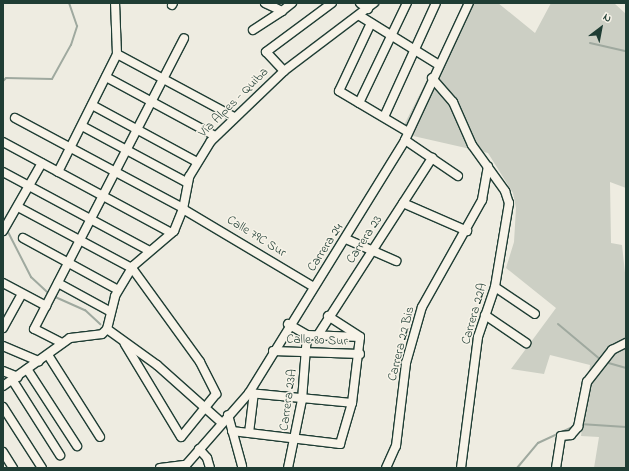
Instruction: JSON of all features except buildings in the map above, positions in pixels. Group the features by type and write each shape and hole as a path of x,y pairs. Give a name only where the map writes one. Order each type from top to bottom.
{"street":[{"path":"58,172 117,54 115,3"},
{"path":"265,3 282,11"},
{"path":"253,30 292,3"},
{"path":"284,71 266,52 332,3"},
{"path":"360,3 371,6"},
{"path":"359,103 407,3"},
{"path":"384,117 436,3"},
{"name":"Carrera 24","path":"160,468 186,464 221,422 252,394 288,324 346,239 406,136 432,78 469,3"},
{"name":"Vía Alpes - Quiba","path":"107,329 118,290 132,268 148,250 171,233 183,209 188,183 197,162 215,136 284,71 360,16 371,6"},
{"path":"360,16 439,65"},
{"path":"371,23 339,91 384,117 432,158 458,176"},
{"path":"62,343 34,329 117,172 184,38"},
{"path":"117,54 234,117"},
{"path":"106,77 215,136"},
{"path":"432,78 453,102 472,145 488,167"},
{"path":"92,105 197,162"},
{"name":"Calle 79C Sur","path":"14,118 117,172 183,209 314,287"},
{"path":"82,126 188,183"},
{"path":"3,142 171,233"},
{"name":"Carrera 23","path":"318,334 328,316 374,251 432,158"},
{"path":"3,231 42,163"},
{"name":"Carrera 22A","path":"461,468 478,337 495,287 509,220 505,191 488,167"},
{"name":"Carrera 22 Bis","path":"386,468 396,446 406,363 420,313 467,230 482,200 488,167"},
{"path":"3,172 148,250"},
{"path":"404,203 467,230"},
{"path":"18,207 132,268 200,362 216,394 181,437 125,344"},
{"path":"23,238 118,290"},
{"path":"346,239 396,260"},
{"path":"3,283 22,294 50,299"},
{"path":"58,283 111,312"},
{"path":"495,287 535,314"},
{"path":"3,328 22,294"},
{"path":"486,315 526,343"},
{"path":"328,316 360,337"},
{"path":"288,324 306,335 318,334 360,337"},
{"path":"3,386 16,379 27,369 70,338 102,334 107,329 125,344 157,365 221,422"},
{"name":"Carrera 23A","path":"288,468 296,438 302,400 308,352 306,335"},
{"path":"232,431 340,444 352,403 360,354 360,337"},
{"path":"556,468 561,436 572,435 578,426 587,382 612,350 626,343"},
{"path":"3,346 39,361"},
{"name":"Calle 80 Sur","path":"273,351 360,354"},
{"path":"48,355 100,437"},
{"path":"27,369 77,446"},
{"path":"3,371 16,379 60,455"},
{"path":"249,434 252,394 302,400 352,403"},
{"path":"3,407 42,468"},
{"path":"228,415 242,466"},
{"path":"198,449 207,458 210,468"},
{"path":"3,452 13,468"}],"shaded area":[{"path":"466,3 498,3 535,33 551,3 614,3 626,14 626,188 610,182 611,243 622,245 626,282 626,468 594,468 599,437 581,436 590,365 550,355 544,374 511,369 556,308 506,268 514,242 516,208 513,193 488,153 400,133"}],"waterway":[{"path":"3,81 6,78 52,79 71,45 77,26 69,3"},
{"path":"590,43 626,51"},
{"path":"7,230 31,277 49,294"},
{"path":"53,296 85,310 100,324"},
{"path":"558,324 601,360"},
{"path":"605,362 626,368"},
{"path":"580,424 626,427"},
{"path":"517,468 538,443 574,426"}]}
